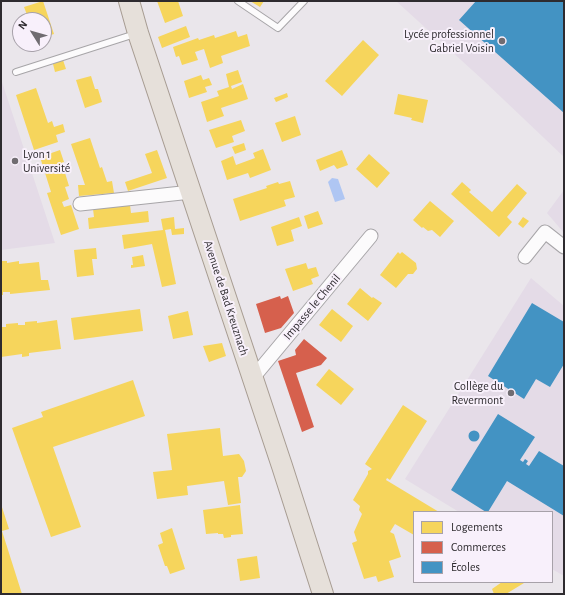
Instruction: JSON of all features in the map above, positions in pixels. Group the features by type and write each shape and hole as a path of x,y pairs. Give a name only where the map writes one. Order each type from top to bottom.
{"main road":[{"name":"Avenue de Bad Kreuznach","path":"129,1 138,33 323,594"}],"street":[{"path":"80,204 191,192"},
{"path":"525,257 545,232 564,247"},
{"name":"Impasse le Chenil","path":"252,379 371,236"}],"lane":[{"path":"238,1 278,28 304,1"},
{"path":"16,72 138,33"}],"shaded area":[{"name":"Lycée professionnel Gabriel Voisin","path":"396,1 564,1 564,157 483,80"},
{"name":"Lyon 1 Université","path":"1,79 55,243 1,250"},
{"path":"564,190 564,233 547,213"},
{"name":"Collège du Revermont","path":"531,278 564,306 564,576 553,570 553,511 457,511 405,479"}],"water":[{"path":"332,178 338,179 345,199 335,202 328,182"}],"building: Logements":[{"path":"43,1 47,12 26,12 24,7"},
{"path":"157,1 178,1 183,16 165,23"},
{"path":"250,1 264,1 260,7"},
{"path":"186,26 190,37 162,48 158,37"},
{"path":"236,31 238,37 247,34 250,46 221,56 223,63 210,68 204,49 195,52 198,60 182,65 179,56 176,57 173,47 198,38 199,40 214,35 215,38"},
{"path":"363,40 379,55 342,96 325,81"},
{"path":"63,60 66,69 55,72 53,64"},
{"path":"238,70 242,82 231,86 232,89 243,84 248,99 221,108 224,116 207,122 201,102 219,96 217,91 229,87 226,74"},
{"path":"201,75 203,80 209,78 212,85 205,87 207,92 189,98 184,81"},
{"path":"91,76 95,89 98,89 102,102 85,108 76,80"},
{"path":"36,88 48,123 52,121 54,127 63,124 65,132 56,135 58,142 34,150 16,95"},
{"path":"287,93 288,97 276,102 274,98"},
{"path":"398,94 428,100 423,123 411,120 412,118 394,114"},
{"path":"295,116 301,135 282,142 275,123"},
{"path":"241,120 245,131 232,136 234,142 216,148 209,130"},
{"path":"90,138 100,168 102,167 107,182 112,181 114,193 79,196 78,185 85,185 71,144"},
{"path":"244,143 246,150 235,154 232,147"},
{"path":"263,149 271,170 250,178 248,173 227,180 221,161 233,156 236,165 255,158 253,153"},
{"path":"60,150 64,162 62,163 69,186 65,187 69,199 62,202 64,207 71,205 79,229 61,235 47,193 51,192 40,157"},
{"path":"157,150 167,178 128,191 125,182 152,173 145,154"},
{"path":"342,150 348,165 337,169 334,165 320,171 316,160"},
{"path":"369,154 390,173 377,188 356,169"},
{"path":"290,181 295,197 284,200 286,206 240,221 233,199 267,188 266,186 278,182 279,184"},
{"path":"462,182 471,190 469,192 492,212 517,184 527,193 507,217 512,222 499,237 451,194"},
{"path":"430,201 454,221 440,237 432,230 428,231 423,227 422,228 413,220"},
{"path":"130,205 131,213 148,211 149,222 89,229 88,218 94,217 93,209"},
{"path":"318,211 323,224 308,229 304,216"},
{"path":"174,217 175,229 184,228 184,234 172,235 171,229 165,230 176,284 162,287 152,244 124,249 122,235 163,230 161,219"},
{"path":"299,217 302,226 291,230 294,241 277,246 271,227"},
{"path":"523,217 529,221 523,228 518,224"},
{"path":"96,248 97,259 92,259 94,275 77,277 74,250"},
{"path":"398,252 400,254 402,252 416,263 417,269 413,274 408,274 396,288 380,275"},
{"path":"143,255 145,266 131,268 131,265 133,265 132,257"},
{"path":"1,261 7,261 7,263 19,261 19,264 39,262 41,280 48,280 50,290 10,294 10,292 3,292 3,295 1,295"},
{"path":"306,263 308,269 316,267 319,276 311,279 313,284 293,291 285,269"},
{"path":"360,288 372,298 373,297 382,303 368,321 347,304"},
{"path":"140,309 143,331 74,340 71,318"},
{"path":"332,309 353,326 341,342 319,325"},
{"path":"188,311 193,335 173,339 168,316"},
{"path":"57,320 61,349 29,353 29,356 22,357 22,354 1,357 1,327 6,327 6,324 18,323 18,325 25,325 25,322 37,321 37,323"},
{"path":"222,343 226,356 209,362 203,346"},
{"path":"329,369 354,389 341,405 316,385"},
{"path":"133,380 145,416 53,447 81,527 51,537 12,428 43,417 41,412"},
{"path":"403,405 427,421 390,480 387,478 386,480 437,511 413,511 413,534 395,524 390,532 394,534 401,557 389,561 394,577 378,582 376,576 364,579 352,543 357,541 354,532 362,514 359,510 360,506 353,500 368,474 368,471 372,469 365,464"},
{"path":"220,428 223,456 239,454 244,461 246,471 242,477 238,477 241,503 228,505 224,481 187,486 188,495 157,499 153,472 172,470 167,434"},
{"path":"1,504 9,529 2,531 22,594 1,594"},
{"path":"240,505 243,534 231,535 231,537 224,538 223,534 206,534 203,510"},
{"path":"172,528 185,569 170,574 167,566 165,566 158,545 163,543 160,533"},
{"path":"257,556 260,578 240,581 237,559"},
{"path":"501,583 524,583 506,594 494,594 492,589"}],"building: Commerces":[{"path":"280,296 281,299 288,296 294,313 281,328 265,333 256,304"},
{"path":"304,339 327,358 321,365 296,373 314,427 302,432 278,361 296,355 295,350"}],"building: Écoles":[{"path":"476,1 564,1 564,113 459,20"},
{"path":"532,303 564,322 564,364 550,387 536,379 524,399 488,376"},
{"path":"498,414 535,437 520,460 523,462 525,459 528,461 526,464 529,466 539,451 564,466 564,516 507,481 489,511 484,511 451,490"},
{"path":"472,431 476,431 478,432 478,440 472,441 469,438 469,434"}],"place":[{"name":"Lycée professionnel Gabriel Voisin","path":"502,41"},
{"name":"Lyon 1 Université","path":"15,161"},
{"name":"Collège du Revermont","path":"511,393"}]}
